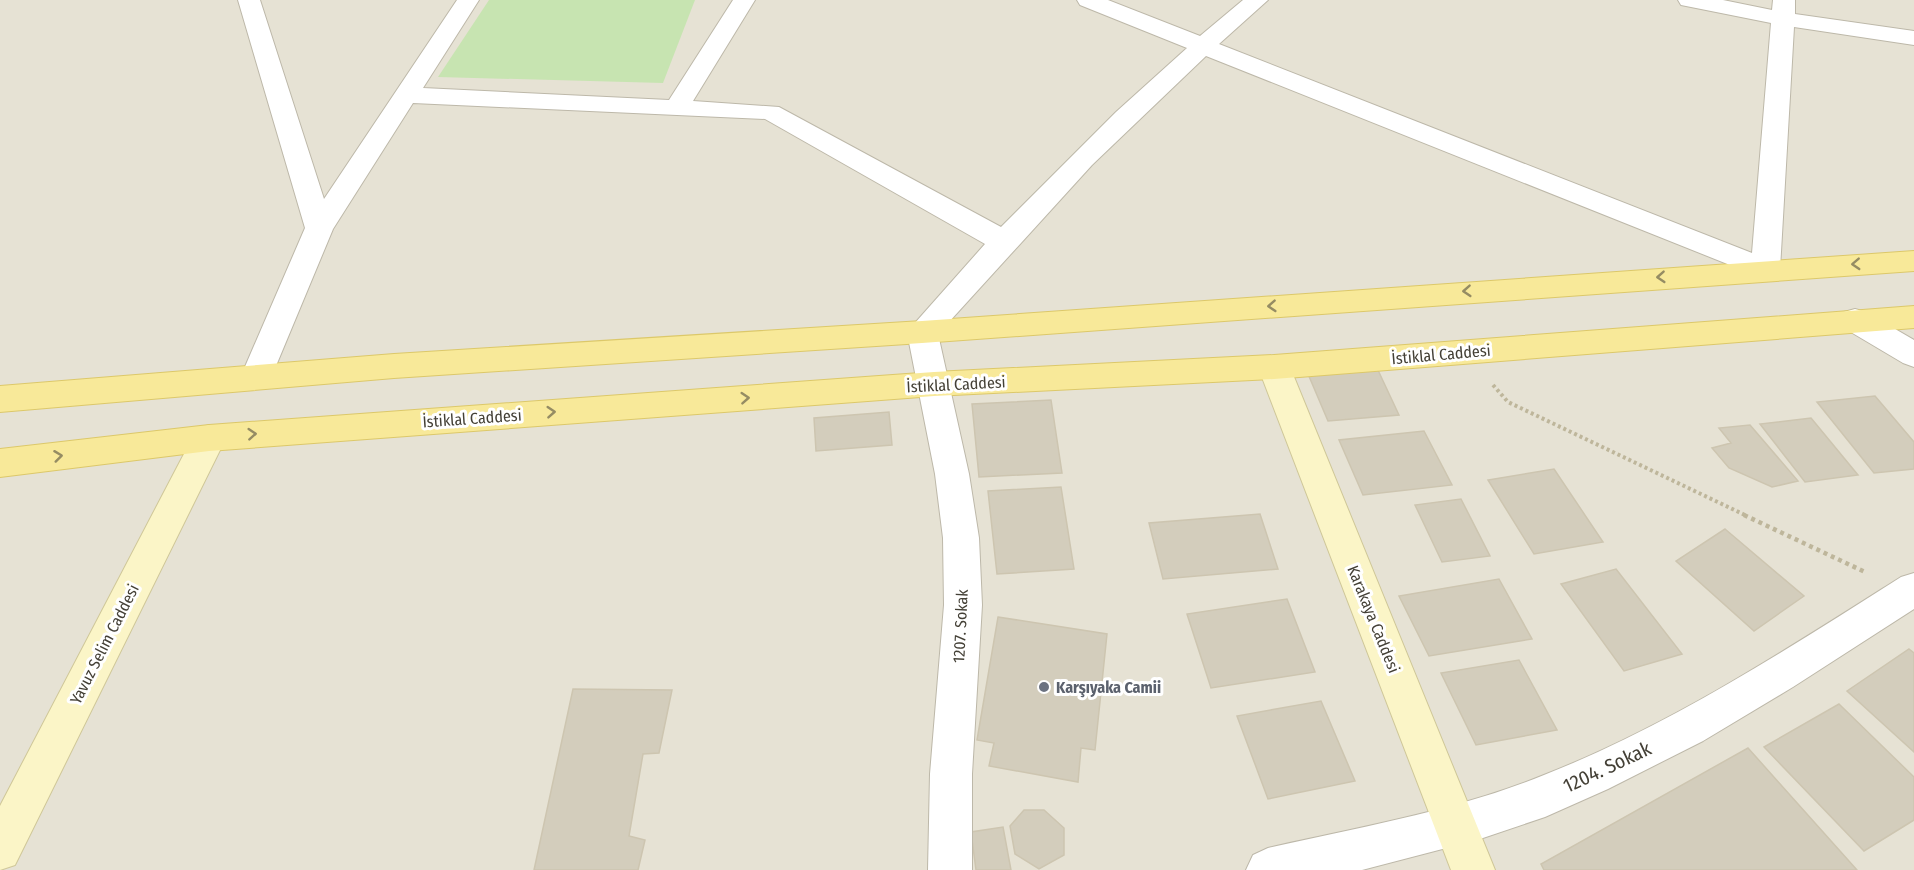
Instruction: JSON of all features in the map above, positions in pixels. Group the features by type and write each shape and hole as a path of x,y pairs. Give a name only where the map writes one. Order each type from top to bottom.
{"main road":[{"path":"0,399 257,376 922,332 1766,269 1914,261"},
{"name":"İstiklal Caddesi","path":"0,463 208,438 934,384 1274,368 1914,317"}],"street":[{"path":"249,0 319,228"},
{"path":"257,376 319,228 468,0"},
{"path":"677,106 744,0"},
{"path":"1088,0 1766,269 1784,9"},
{"path":"922,332 1003,241 1201,45 1257,0"},
{"path":"1689,0 1784,9 1914,38"},
{"path":"408,95 770,112 1003,241"},
{"path":"1855,320 1914,355"},
{"name":"1207. Sokak","path":"922,332 952,474 961,538 963,604 951,774 950,870"},
{"name":"Karakaya Caddesi","path":"1274,368 1473,870"},
{"name":"Yavuz Selim Caddesi","path":"0,850 208,438"},
{"name":"1204. Sokak","path":"1268,870 1456,826 1545,796 1642,752 1743,698 1912,591"}],"path":[{"path":"1466,352 1508,402 1912,591"}],"shaded area":[{"path":"0,0 1914,0 1914,870 0,870"}],"green space":[{"path":"489,0 695,0 663,83 438,77"}],"building":[{"path":"1377,368 1399,415 1328,421 1308,374"},
{"path":"1875,396 1914,442 1914,469 1874,473 1817,402"},
{"path":"1051,400 1062,473 979,477 972,404"},
{"path":"889,412 892,445 816,451 814,418"},
{"path":"1811,418 1858,475 1805,482 1760,424"},
{"path":"1750,425 1798,481 1772,487 1729,468 1712,448 1731,443 1719,428"},
{"path":"1424,431 1452,485 1363,495 1339,440"},
{"path":"1554,469 1603,542 1534,554 1488,480"},
{"path":"1061,487 1074,569 997,574 988,491"},
{"path":"1461,499 1490,556 1442,562 1415,505"},
{"path":"1260,514 1278,569 1163,579 1149,523"},
{"path":"1725,529 1804,596 1754,631 1676,561"},
{"path":"1616,569 1682,654 1624,671 1561,584"},
{"path":"1499,579 1532,639 1429,656 1399,596"},
{"path":"1287,599 1315,672 1211,688 1187,614"},
{"name":"Karşıyaka Camii","path":"998,617 1107,634 1095,750 1081,748 1078,782 989,766 994,743 977,740"},
{"path":"1909,649 1914,653 1914,752 1847,691"},
{"path":"1519,660 1557,730 1476,745 1441,673"},
{"path":"573,689 672,690 659,753 643,754 629,836 645,840 638,870 534,870"},
{"path":"1321,701 1355,781 1268,799 1237,716"},
{"path":"1839,704 1914,777 1914,820 1864,851 1764,747"},
{"path":"1748,748 1857,870 1544,870 1541,864"},
{"path":"1024,810 1044,810 1064,828 1064,855 1039,869 1015,854 1010,826"},
{"path":"1003,827 1011,870 976,870 971,832"}],"place":[{"name":"Karşıyaka Camii","path":"1044,687"}]}
